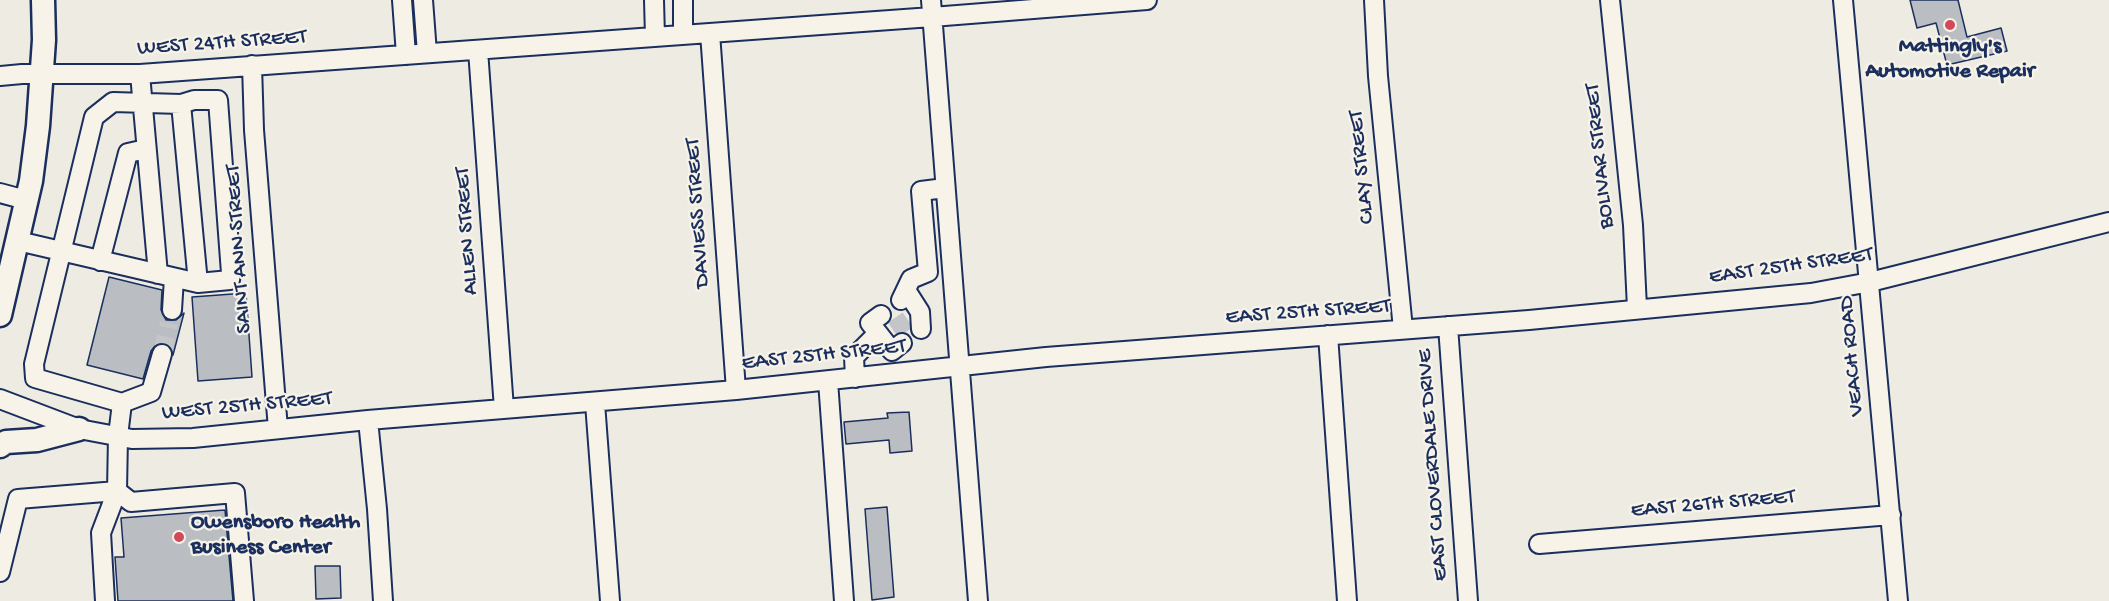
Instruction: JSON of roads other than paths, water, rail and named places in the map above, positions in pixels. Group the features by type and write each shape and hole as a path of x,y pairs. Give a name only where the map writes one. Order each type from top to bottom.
{"main road":[{"path":"0,315 18,241 39,126 43,0"},
{"path":"0,446 6,442 38,440 79,429"}],"street":[{"path":"402,0 406,55"},
{"path":"423,0 427,53"},
{"path":"654,0 655,36"},
{"path":"683,0 683,34"},
{"name":"WEST 24TH STREET","path":"0,76 140,74 710,33 931,9 1147,0"},
{"name":"CLAY STREET","path":"1374,0 1378,76 1403,329"},
{"name":"BOLIVAR STREET","path":"1610,0 1633,225 1637,309"},
{"name":"VEACH ROAD","path":"1843,0 1898,601"},
{"path":"931,9 978,601"},
{"name":"DAVIESS STREET","path":"710,33 736,390"},
{"name":"ALLEN STREET","path":"478,50 504,409"},
{"name":"SAINT ANN STREET","path":"252,65 254,130 278,429"},
{"path":"140,74 146,149 166,276 170,318"},
{"path":"18,241 61,253 198,283 230,280 218,100 194,100 181,104 113,102 93,117 61,253 34,364 35,378 122,403 152,392 162,354"},
{"path":"181,104 198,283"},
{"path":"100,261 128,153 146,149"},
{"path":"911,308 911,279 928,272 921,190 945,188"},
{"path":"0,193 26,200"},
{"name":"EAST 25TH STREET","path":"504,409 736,390 1046,357 1529,320 1811,293 1870,282 2109,222"},
{"name":"EAST CLOVERDALE DRIVE","path":"1448,326 1468,601"},
{"path":"855,378 854,357 887,332"},
{"path":"1328,335 1347,601"},
{"path":"828,381 844,601"},
{"name":"WEST 25TH STREET","path":"0,399 79,429 132,439 163,440 504,409"},
{"path":"105,601 101,532 117,490 118,436 122,403"},
{"path":"595,403 610,601"},
{"path":"368,420 383,601"},
{"path":"0,572 18,499 117,490 131,502 235,493 243,601"},
{"name":"EAST 26TH STREET","path":"1539,544 1891,515"}],"tunnel":[{"path":"893,330 912,317"},
{"path":"162,354 169,323"}],"place":[{"name":"Mattingly's Automotive Repair","path":"1950,25"},
{"name":"Owensboro Health Business Center","path":"179,537"}]}
